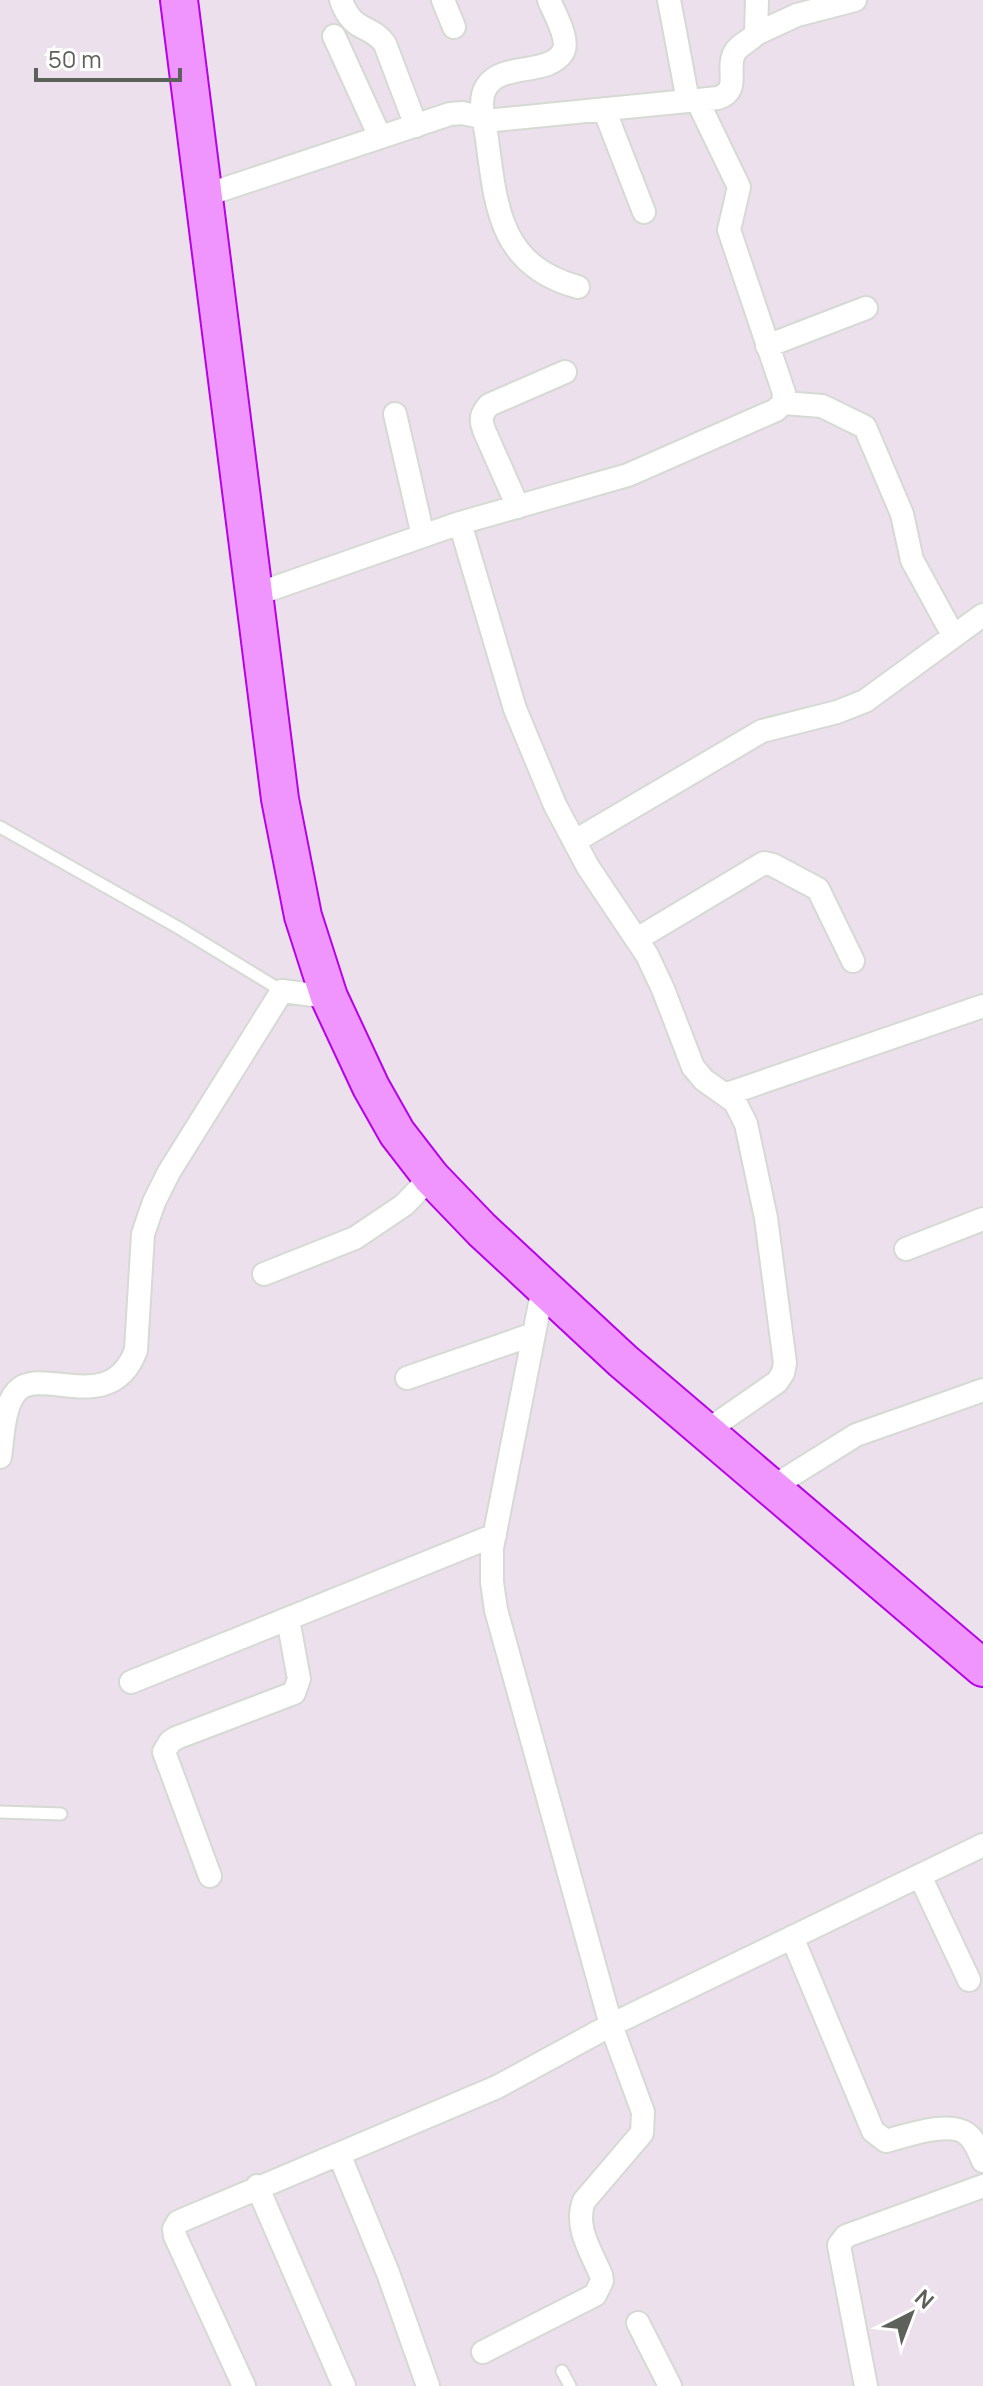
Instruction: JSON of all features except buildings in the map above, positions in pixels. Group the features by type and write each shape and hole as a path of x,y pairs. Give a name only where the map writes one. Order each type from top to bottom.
{"highway":[{"path":"179,0 292,871 329,997 371,1087 397,1133 431,1177 543,1288 705,1432 982,1665"}],"street":[{"path":"341,0 352,23 380,37 385,44 416,126"},
{"path":"443,0 454,27"},
{"path":"549,0 564,38 562,54 554,61 490,81 482,97 484,119 495,196 509,237 536,268 555,281 578,287"},
{"path":"254,595 460,523 628,475 769,416 783,403 784,393 729,230 739,187 692,101 669,0"},
{"path":"756,34 757,0"},
{"path":"203,196 450,114 462,113 484,119 692,101 727,95 731,89 736,51 756,34 797,15 855,0"},
{"path":"334,36 380,137"},
{"path":"604,109 644,212"},
{"path":"767,346 866,308"},
{"path":"518,507 484,430 482,412 489,405 565,372"},
{"path":"783,403 822,406 865,427 902,514 912,560 953,635"},
{"path":"395,414 423,536"},
{"path":"460,523 515,709 555,805 588,867 637,939 663,989 693,1067 704,1080 727,1094 741,1110 746,1124 760,1191 785,1363 777,1382 705,1432"},
{"path":"575,841 762,731 837,712 865,701 983,615"},
{"path":"637,939 764,863 818,889 853,961"},
{"path":"0,1457 9,1405 17,1391 28,1384 93,1387 109,1382 131,1364 136,1350 143,1234 169,1172 282,991 329,997"},
{"path":"727,1094 983,1006"},
{"path":"264,1274 355,1238 404,1205 431,1177"},
{"path":"906,1249 983,1219"},
{"path":"483,2352 595,2295 602,2281 579,2224 580,2211 584,2201 642,2133 644,2124 643,2112 611,2025 496,1610 492,1582 495,1535 543,1288"},
{"path":"407,1378 534,1334"},
{"path":"771,1488 856,1435 983,1390"},
{"path":"131,1682 495,1535"},
{"path":"210,1876 164,1752 176,1738 294,1693 299,1679 288,1619"},
{"path":"244,2386 174,2229 178,2222 497,2087 611,2025 983,1845"},
{"path":"920,1876 969,1980"},
{"path":"792,1937 873,2131 886,2141 954,2128 966,2132 983,2161"},
{"path":"339,2154 388,2273 428,2386"},
{"path":"257,2186 344,2386"},
{"path":"866,2386 840,2251 842,2240 983,2186"},
{"path":"638,2323 670,2386"}],"lane":[{"path":"0,827 179,928 282,991"},
{"path":"0,1812 61,1814"},
{"path":"562,2371 570,2386"}]}
